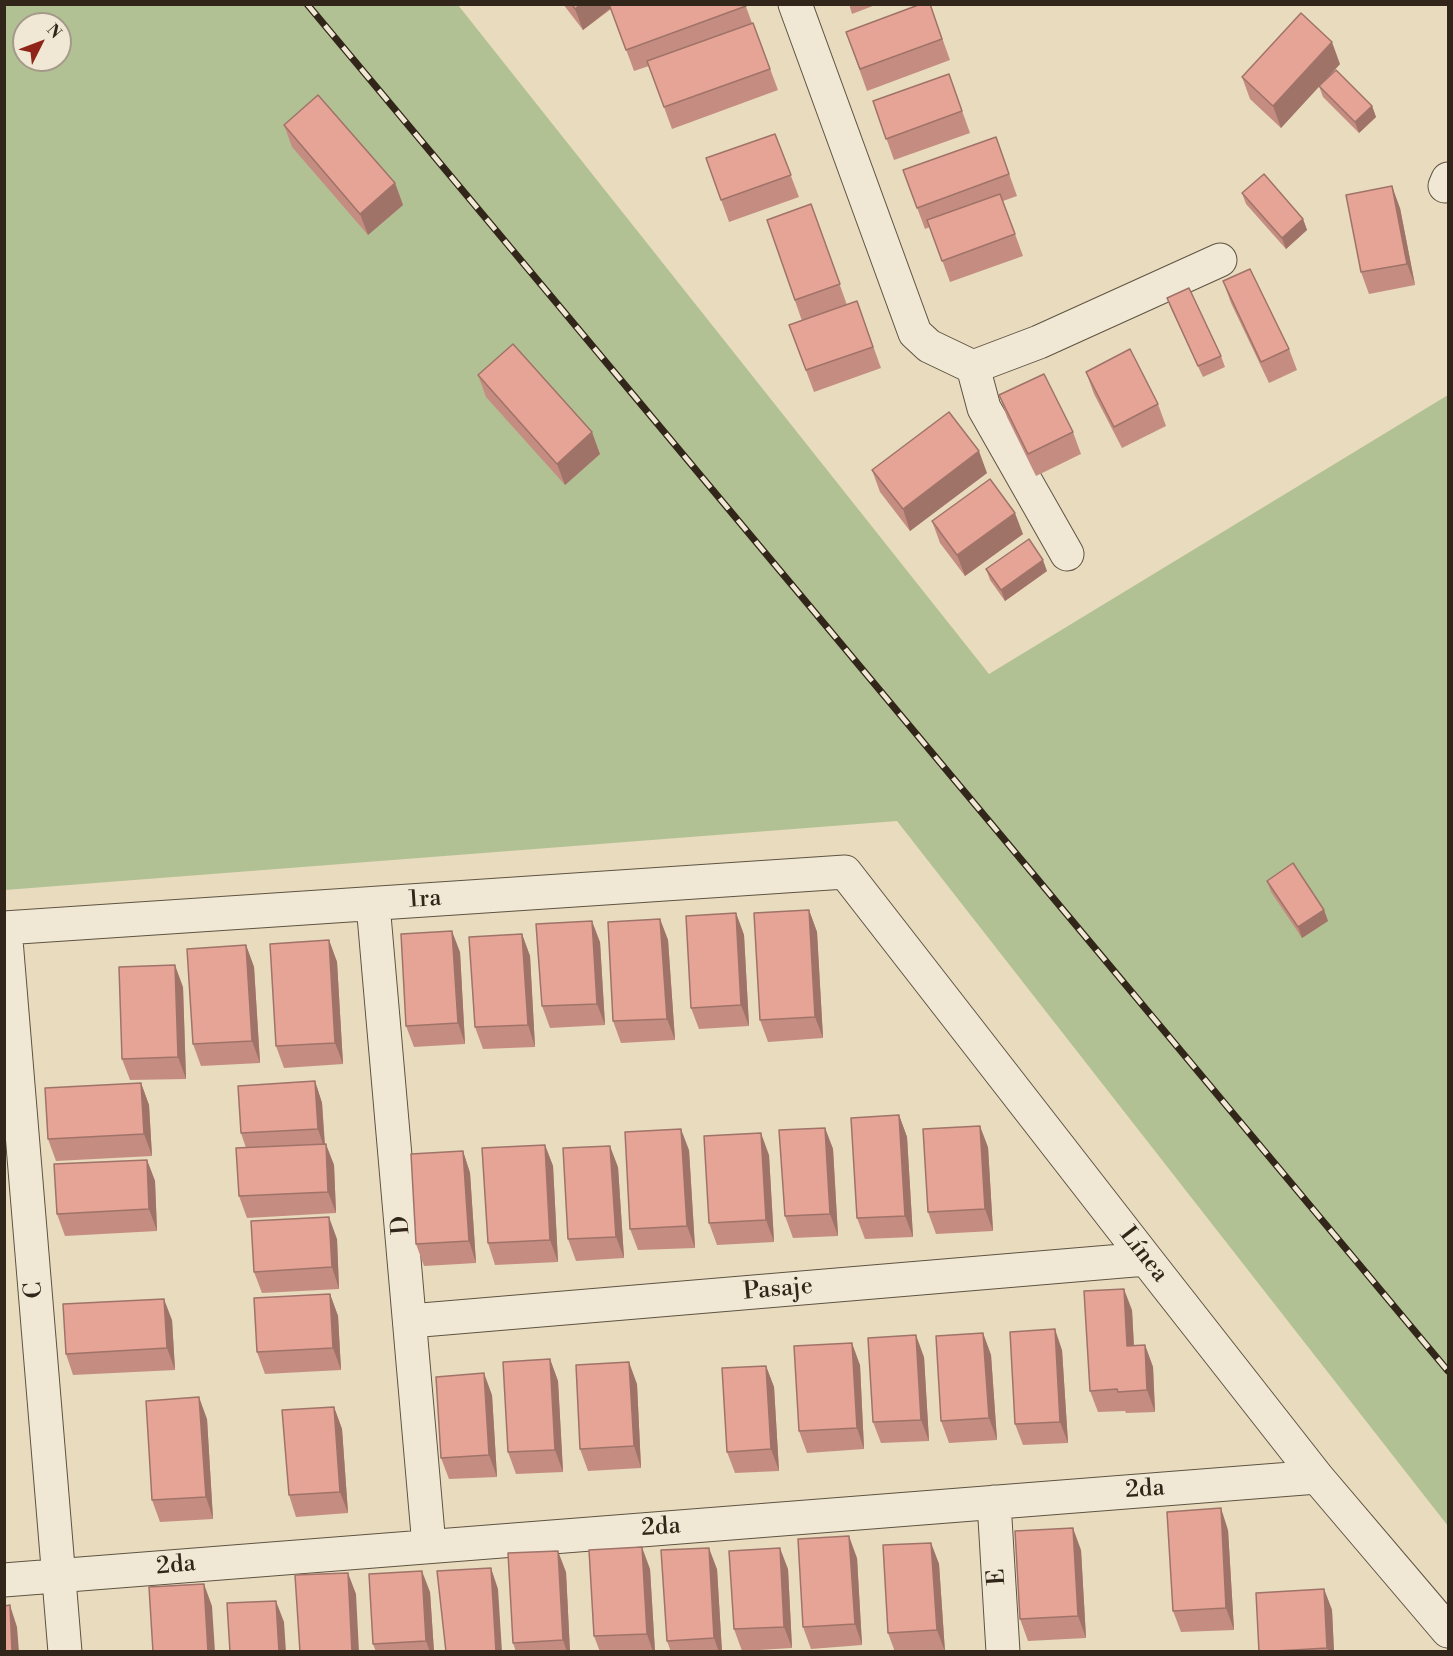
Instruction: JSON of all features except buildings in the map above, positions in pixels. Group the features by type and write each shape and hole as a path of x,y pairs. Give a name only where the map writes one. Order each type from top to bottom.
{"street":[{"path":"795,4 915,333 929,346 973,367 1039,342 1220,260"},
{"path":"973,367 984,408 1067,554"},
{"name":"1ra","path":"5,928 845,872"},
{"name":"Línea","path":"845,872 1317,1477 1449,1631"},
{"name":"D","path":"373,904 429,1546"},
{"name":"C","path":"5,928 65,1652"},
{"name":"Pasaje","path":"410,1321 1146,1259"},
{"name":"2da","path":"4,1580 1317,1477"},
{"name":"E","path":"994,1502 1003,1652"}],"green space":[{"path":"5,5 458,5 989,674 1448,395 1448,1526 897,821 5,890"}],"railway":[{"path":"307,4 1448,1371"}]}
